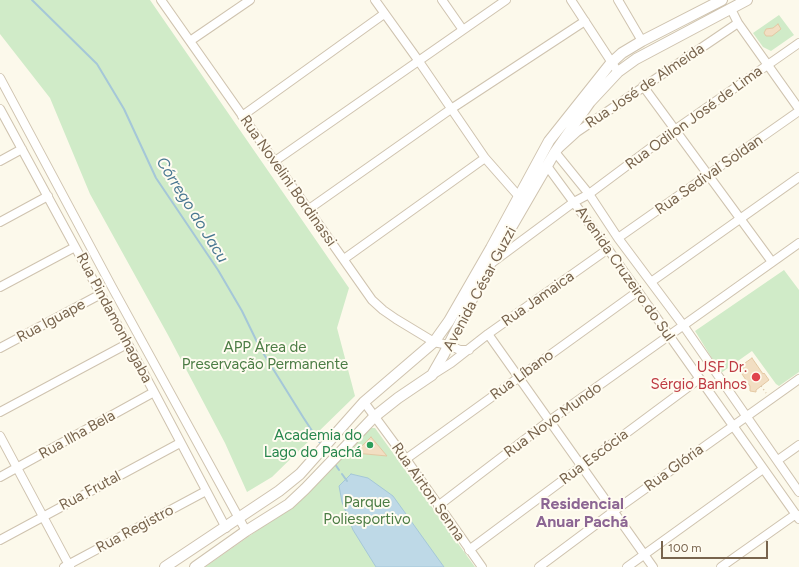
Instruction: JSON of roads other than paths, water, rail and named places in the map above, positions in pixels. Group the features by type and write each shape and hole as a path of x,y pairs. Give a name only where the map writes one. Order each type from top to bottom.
{"street":[{"name":"Rua Novelini Bordinassi","path":"161,0 242,116 309,208 372,300 396,319 434,342 448,345"},
{"path":"190,42 250,0"},
{"path":"374,0 418,60 485,158 522,200 549,141 611,63 622,53 642,41 722,0"},
{"path":"442,0 463,30"},
{"path":"275,161 506,0"},
{"path":"571,0 618,72"},
{"path":"618,0 642,41"},
{"name":"Avenida César Guzzi","path":"165,567 226,528 279,491 300,474 364,402 434,342 522,200 590,102 618,72 636,59 728,4 747,0"},
{"path":"728,4 738,22 799,110"},
{"path":"242,116 384,14"},
{"path":"309,208 451,109 585,21"},
{"name":"Rua José de Almeida","path":"555,152 577,132 738,22"},
{"name":"Rua Odilon José de Lima","path":"490,264 574,202 589,194 676,129 799,43"},
{"path":"0,78 112,287 246,531"},
{"path":"644,86 772,262"},
{"name":"Rua Pindamonhagaba","path":"0,109 226,528"},
{"name":"Rua Sedival Soldan","path":"618,238 799,110"},
{"path":"0,160 22,149"},
{"name":"Avenida Cruzeiro do Sul","path":"555,152 589,194 618,238 683,325 799,492"},
{"path":"344,259 485,158"},
{"name":"Avenida Cruzeiro do Sul","path":"547,166 608,249 797,517"},
{"path":"652,282 799,177"},
{"path":"0,222 48,196"},
{"name":"Avenida César Guzzi","path":"195,567 246,531 289,504 374,417 398,398 432,375 522,200"},
{"name":"Rua Novo Mundo","path":"438,506 549,422 799,242"},
{"path":"0,287 75,247"},
{"name":"Rua Jamaica","path":"432,375 469,350 488,334 608,249"},
{"name":"Rua Líbano","path":"406,459 638,292"},
{"name":"Rua Iguape","path":"0,348 101,294"},
{"path":"488,334 653,567"},
{"path":"0,412 127,344"},
{"path":"448,345 460,350 469,350"},
{"path":"426,350 439,352 441,355 440,361"},
{"name":"Rua Escócia","path":"469,550 699,379"},
{"name":"Rua Glória","path":"539,567 614,511 799,379"},
{"name":"Rua Ilha Bela","path":"0,477 154,392"},
{"name":"Rua Airton Senna","path":"364,402 482,567"},
{"path":"0,436 43,516 67,566"},
{"name":"Rua Frutal","path":"0,540 180,443"},
{"path":"778,460 799,446"},
{"path":"627,567 763,468"},
{"name":"Rua Registro","path":"67,566 206,491"},
{"path":"721,567 797,517"}],"water":[{"path":"351,474 368,478 393,496 444,567 376,567 353,530 342,502 339,486"}],"waterway":[{"name":"Córrego do Jacu","path":"32,0 97,64 124,109 156,178 218,270 242,311 260,348 320,443"},
{"name":"Córrego do Jacu","path":"335,464 339,470"},
{"name":"Córrego do Jacu","path":"342,474 347,481"}],"place":[{"name":"USF Dr. Sérgio Banhos","path":"756,377"},
{"name":"Academia do Lago do Pachá","path":"370,445"}],"district":[{"name":"Residencial Anuar Pachá","path":"582,513"}],"park label":[{"name":"APP Área de Preservação Permanente","path":"265,356"},
{"name":"Parque Poliesportivo","path":"367,512"}]}
